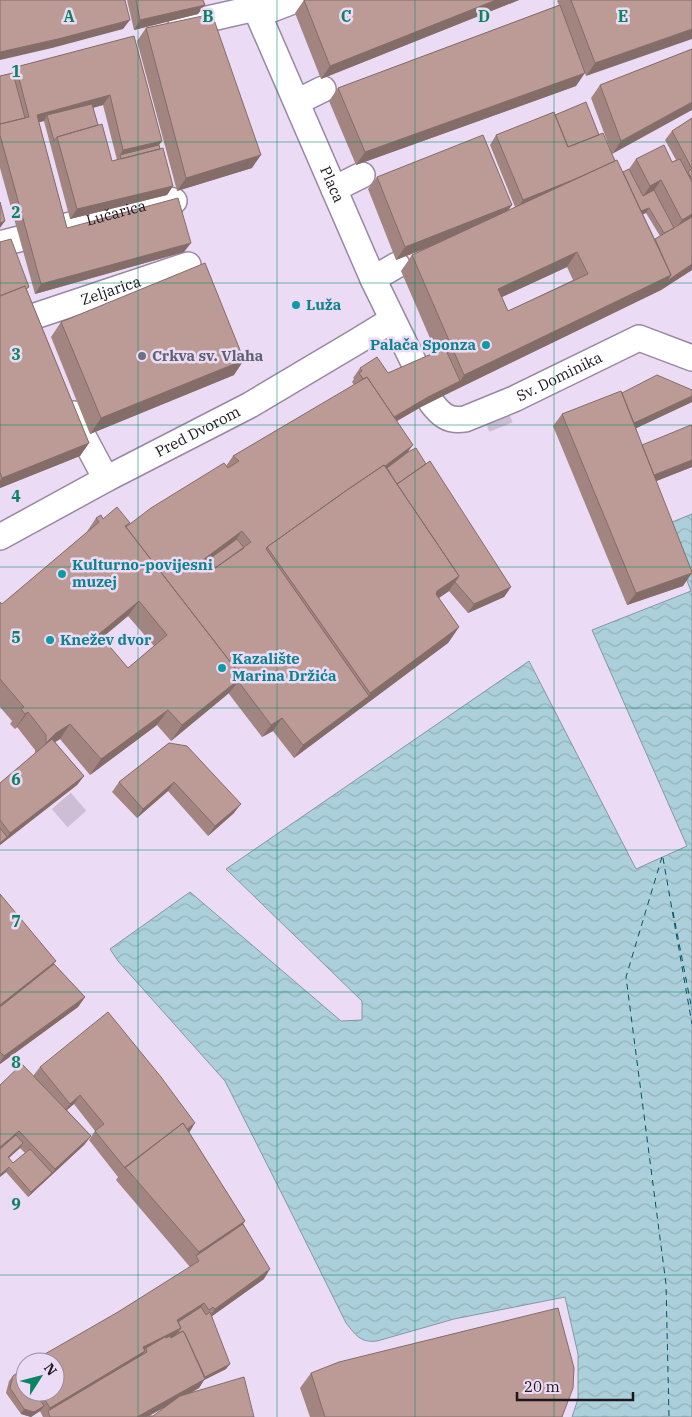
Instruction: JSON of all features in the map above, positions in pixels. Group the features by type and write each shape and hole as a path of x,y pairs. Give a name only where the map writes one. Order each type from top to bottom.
{"street":[{"path":"172,28 293,1"},
{"name":"Placa","path":"256,8 373,279 416,367"},
{"path":"297,102 323,89"},
{"path":"334,189 362,175"},
{"name":"Lučarica","path":"59,228 166,200 174,200"},
{"name":"Zeljarica","path":"35,316 188,265"},
{"path":"373,279 397,265"},
{"name":"Pred Dvorom","path":"0,538 106,479 250,405 392,320"},
{"name":"Sv. Dominika","path":"431,402 443,416 450,419 458,420 495,413 639,338 692,358"},
{"path":"64,390 83,436 106,479"}],"water":[{"path":"692,514 692,1417 572,1417 578,1399 578,1354 565,1297 454,1319 377,1341 366,1341 356,1334 346,1323 225,1081 118,961 110,949 190,892 341,1021 362,1020 362,1001 226,869 529,661 636,869 687,846 592,630 691,591 665,525"}],"building":[{"path":"0,0 125,0 130,20 0,52"},
{"path":"136,0 203,0 205,5 140,20"},
{"path":"304,0 496,0 330,66"},
{"path":"571,0 692,0 692,29 595,63"},
{"path":"560,5 585,73 365,152 338,88"},
{"path":"212,14 261,155 186,178 146,28"},
{"path":"134,36 162,141 123,150 110,95 37,115 67,228 178,198 191,243 41,284 0,135 0,124 29,117 16,67"},
{"path":"692,49 692,102 621,141 600,85"},
{"path":"13,73 25,118 0,124 0,76"},
{"path":"586,102 599,135 568,147 555,115"},
{"path":"92,104 98,125 57,137 54,141 47,115"},
{"path":"554,112 568,147 603,133 615,161 523,200 496,135"},
{"path":"692,118 692,167 691,167 672,131"},
{"path":"102,124 112,161 163,148 173,186 77,209 57,137"},
{"path":"483,135 512,205 405,247 377,177"},
{"path":"159,145 160,149 121,159 120,155"},
{"path":"664,145 672,162 680,159 692,182 692,214 682,220 661,180 650,186 636,159"},
{"name":"Palača Sponza","path":"617,160 671,275 464,375 412,255","holes":["577,252 588,274 508,311 498,289"]},
{"path":"692,168 692,179 688,172"},
{"path":"629,169 643,196 654,190 674,228 664,233 649,208 641,211 623,172"},
{"path":"0,202 5,221 0,223"},
{"path":"692,217 692,264 667,281 671,275 655,239"},
{"path":"11,239 29,287 26,289 25,286 0,296 0,242"},
{"name":"Crkva sv. Vlaha","path":"205,263 244,360 101,418 61,322"},
{"path":"25,286 89,443 2,478 0,472 0,296"},
{"path":"445,348 460,381 394,417 367,377 363,379 359,373 362,371 360,368 377,357 388,373"},
{"path":"657,375 692,390 692,396 634,423 622,393"},
{"path":"367,377 413,445 266,549 369,696 303,745 282,718 271,725 238,681 242,677 126,527 151,508 224,463 228,468 239,461 233,456","holes":["242,531 251,542 208,573 200,562"]},
{"path":"621,391 692,572 636,593 562,414"},
{"path":"691,425 692,460 654,475 642,445"},
{"path":"416,448 426,464 397,484 387,468"},
{"path":"430,461 511,587 474,604 455,582 459,576 397,484"},
{"path":"384,465 459,576 437,591 436,594 459,627 370,693 267,547"},
{"name":"Knežev dvor","path":"117,507 130,523 125,526 242,677 182,725 168,710 101,759 70,724 56,733 46,743 46,735 28,712 25,714 21,709 24,707 0,679 0,602 2,604 99,522 96,518 101,515 103,519","holes":["139,601 167,635 128,668 99,634"]},
{"path":"237,539 244,548 208,573 201,565"},
{"path":"52,739 84,776 10,833 0,820 0,783"},
{"path":"169,743 187,746 241,804 215,826 174,782 143,809 119,782"},
{"path":"0,828 7,837 0,843"},
{"path":"0,894 56,961 0,1005"},
{"path":"54,964 85,997 4,1056 0,1052 0,1007"},
{"path":"108,1012 161,1077 195,1123 187,1129 183,1123 125,1168 95,1131 104,1124 80,1095 70,1104 40,1067"},
{"path":"22,1064 91,1136 55,1169 19,1131 0,1147 0,1085"},
{"path":"183,1123 245,1221 199,1252 125,1167"},
{"path":"16,1135 23,1143 8,1157 13,1163 30,1149 52,1173 31,1192 9,1167 0,1175 0,1149"},
{"path":"243,1224 270,1269 215,1309 213,1307 209,1310 204,1303 177,1320 181,1328 143,1347 145,1351 65,1399 65,1352 48,1352 118,1312 199,1261 196,1256"},
{"path":"201,1307 206,1315 210,1312 230,1364 205,1377 185,1334 183,1331 178,1332 181,1328 178,1322"},
{"path":"558,1308 574,1368 573,1388 562,1417 325,1417 311,1373 339,1362"},
{"path":"183,1331 205,1379 137,1417 50,1417 48,1411 147,1352 146,1348 165,1337 170,1336 171,1338"},
{"path":"15,1374 15,1396 10,1388"},
{"path":"244,1377 254,1417 148,1417 153,1416 180,1396"},
{"path":"19,1402 41,1402 44,1406 34,1412 24,1409"},
{"path":"46,1402 60,1402 50,1408"}],"ferry route":[{"path":"662,857 626,977 666,1284 669,1417"},
{"path":"663,858 692,1024"},
{"path":"673,912 692,1010"}],"tunnel":[{"path":"497,417 501,427"},
{"path":"37,773 77,819"}],"place":[{"name":"Luža","path":"296,305"},
{"name":"Palača Sponza","path":"486,345"},
{"name":"Crkva sv. Vlaha","path":"142,356"},
{"name":"Kulturno-povijesni muzej","path":"62,574"},
{"name":"Knežev dvor","path":"50,640"},
{"name":"Kazalište Marina Držića","path":"222,668"}]}
